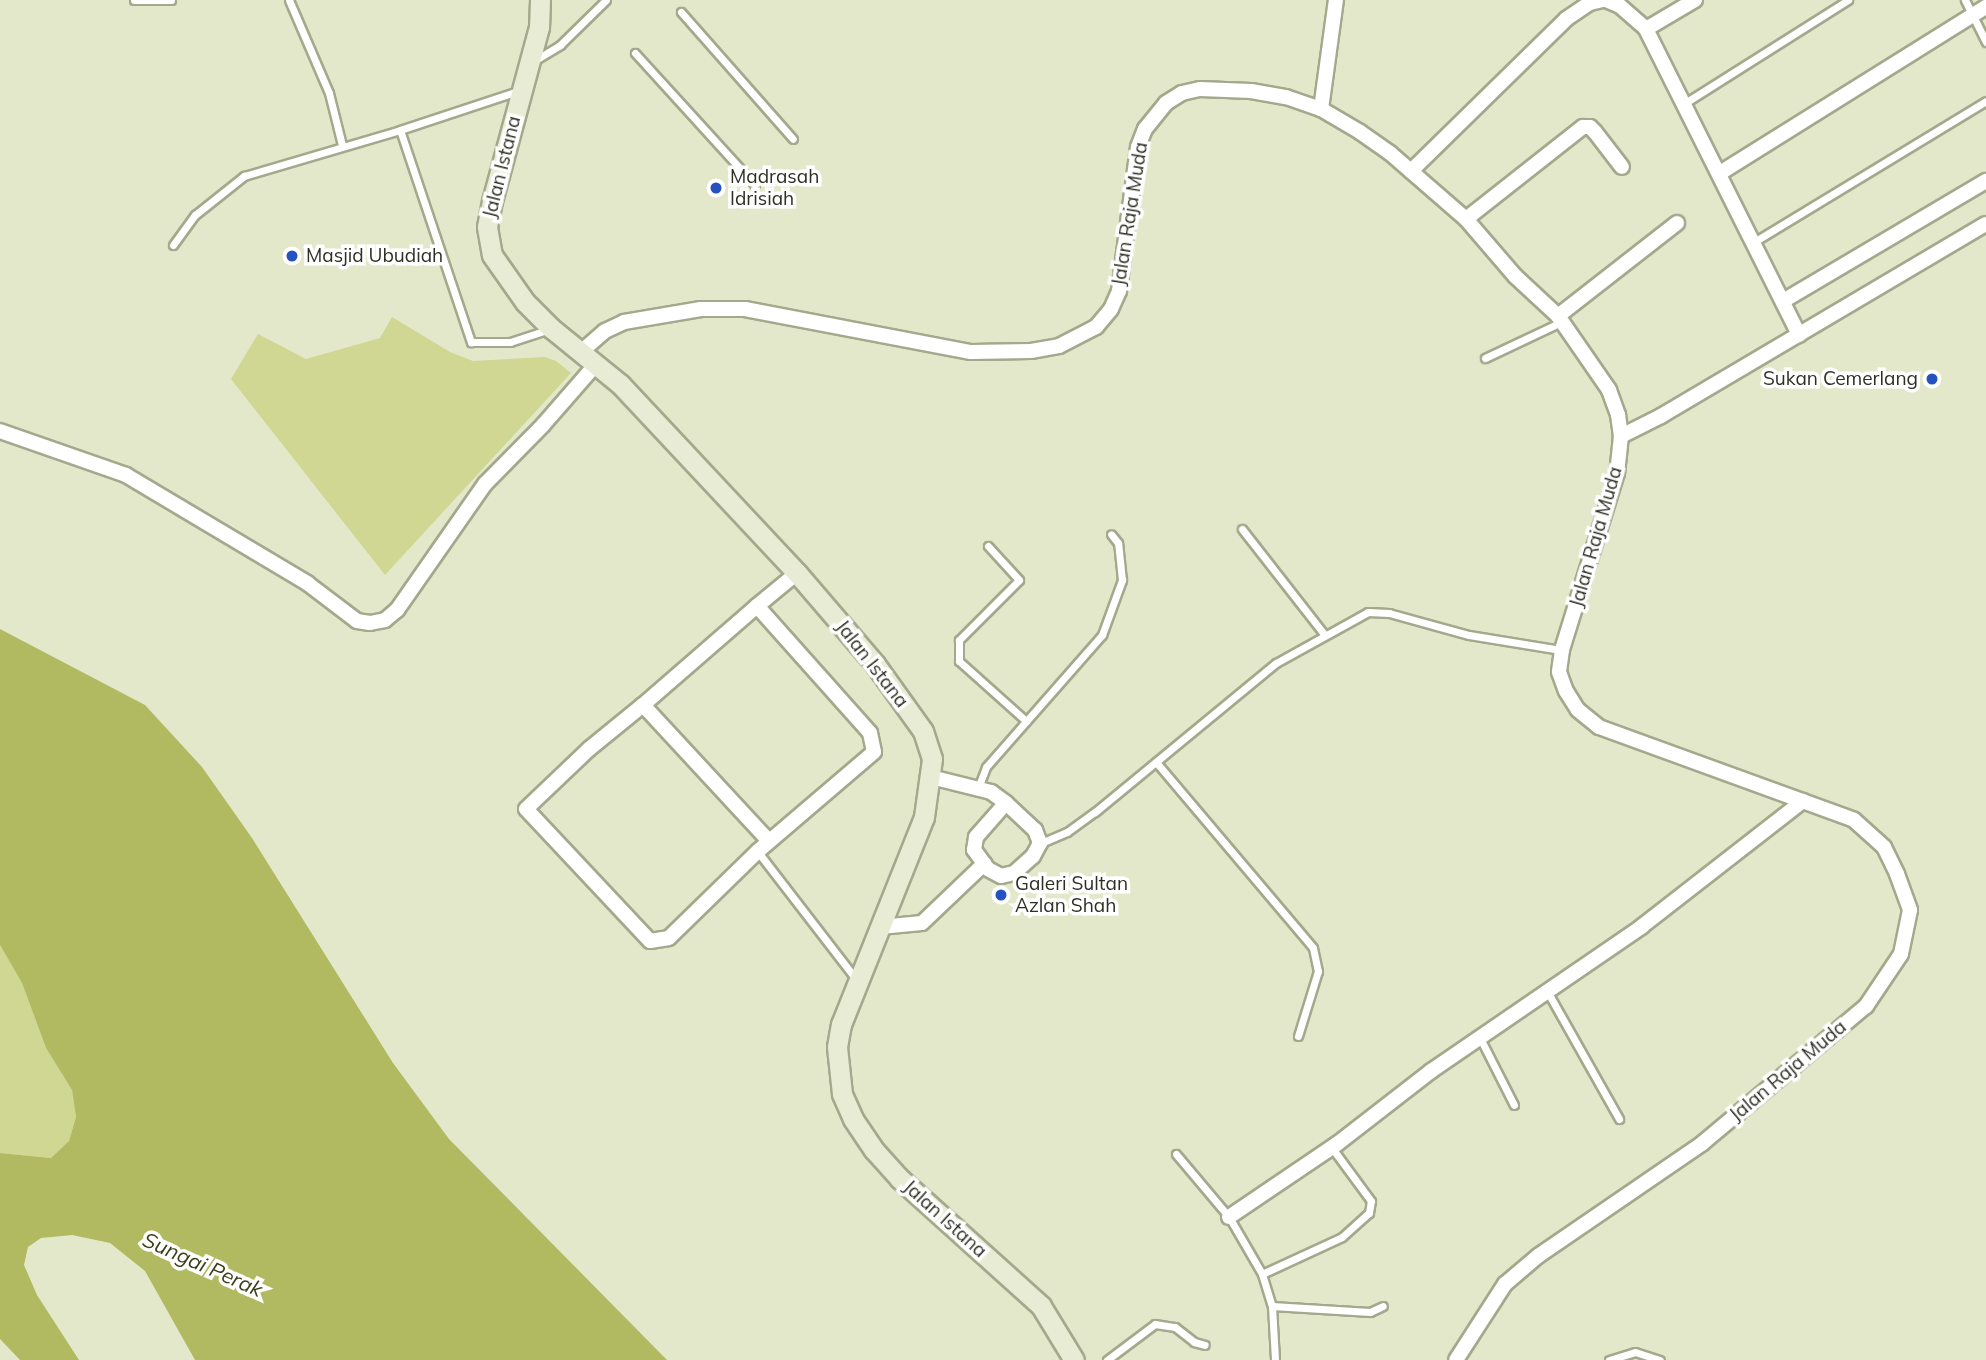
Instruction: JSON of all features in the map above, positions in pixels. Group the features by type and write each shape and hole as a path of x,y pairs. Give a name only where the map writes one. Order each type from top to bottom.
{"street":[{"name":"Jalan Istana","path":"540,0 539,27 487,227 492,255 504,275 551,328 589,357 686,452 797,573 875,664 923,731 932,759 924,817 841,1024 837,1047 842,1094 853,1119 874,1150 900,1178 1041,1306 1074,1360"},
{"path":"1321,109 1336,0"},
{"path":"1411,171 1566,19 1590,2 1604,0 1620,6 1646,29 1799,335"},
{"path":"1646,29 1695,0"},
{"path":"1720,173 1986,7"},
{"name":"Jalan Raja Muda","path":"0,432 126,475 307,583 357,621 370,623 385,620 397,610 485,484 543,425 606,331 652,315 701,309 746,309 971,352 1031,351 1059,346 1096,327 1111,309 1119,291 1138,147 1144,129 1166,103 1182,93 1222,89 1286,97 1321,109 1370,139 1466,219 1515,276 1560,319 1609,390 1618,415 1621,436 1617,473 1562,650 1559,672 1566,691 1578,710 1599,727 1854,820 1884,847 1898,874 1910,910 1901,954 1866,1006 1703,1143 1538,1256 1505,1284 1456,1360"},
{"path":"1466,219 1583,127 1590,127 1595,132 1622,167"},
{"path":"1783,301 1986,181"},
{"path":"1560,319 1677,223"},
{"path":"1621,436 1661,416 1986,224"},
{"path":"757,606 870,733 874,752 763,846 669,938 650,941 526,809 589,749 643,705 757,606 797,573"},
{"path":"643,705 763,846"},
{"path":"930,777 978,788 1006,803 1035,830 1040,843 1033,856 1014,873 1001,876 984,864 974,850 976,837 1006,803"},
{"path":"1229,1217 1331,1148 1480,1038 1641,927 1803,801"},
{"path":"880,927 922,923 984,864"}],"lane":[{"path":"134,0 171,0"},
{"path":"289,0 329,93 342,145"},
{"path":"528,64 560,45 606,0"},
{"path":"1685,103 1848,0"},
{"path":"1965,0 1986,42"},
{"path":"681,12 793,139"},
{"path":"635,53 755,185"},
{"path":"173,245 195,215 244,176 400,130 522,90"},
{"path":"1754,242 1986,102"},
{"path":"400,130 471,342 510,342 551,328"},
{"path":"1485,358 1560,319"},
{"path":"1242,529 1324,634"},
{"path":"978,788 986,767 1102,635 1122,580 1118,543 1111,534"},
{"path":"988,546 1020,580 959,640 959,661 1026,721"},
{"path":"1040,843 1077,825 1276,663 1368,612 1389,613 1469,635 1562,650"},
{"path":"1156,762 1313,948 1318,971 1298,1036"},
{"path":"763,846 857,981"},
{"path":"1547,991 1619,1119"},
{"path":"1480,1038 1514,1105"},
{"path":"1262,1273 1342,1237 1369,1213 1371,1200 1331,1148"},
{"path":"1176,1154 1229,1217 1262,1273 1272,1306 1275,1360"},
{"path":"1272,1306 1370,1312 1383,1306"},
{"path":"1107,1360 1155,1324 1175,1326 1194,1342 1205,1345"},
{"path":"1609,1360 1636,1352 1660,1360"}],"shaded area":[{"path":"392,317 450,352 473,361 545,357 556,361 571,373 385,575 231,379 258,334 306,359 380,338"},
{"path":"0,945 22,983 46,1048 72,1090 76,1117 69,1141 51,1158 0,1153"}],"water":[{"name":"Sungai Perak","path":"0,629 145,705 202,767 252,838 393,1063 449,1139 667,1360 195,1360 145,1271 110,1243 72,1235 41,1238 28,1247 24,1265 37,1295 79,1360 20,1360 0,1339 0,1153 51,1158 69,1141 76,1117 72,1090 46,1048 22,983 0,945"}],"place":[{"name":"Madrasah Idrisiah","path":"716,188"},
{"name":"Masjid Ubudiah","path":"292,256"},
{"name":"Sukan Cemerlang","path":"1932,379"},
{"name":"Galeri Sultan Azlan Shah","path":"1001,895"}]}
